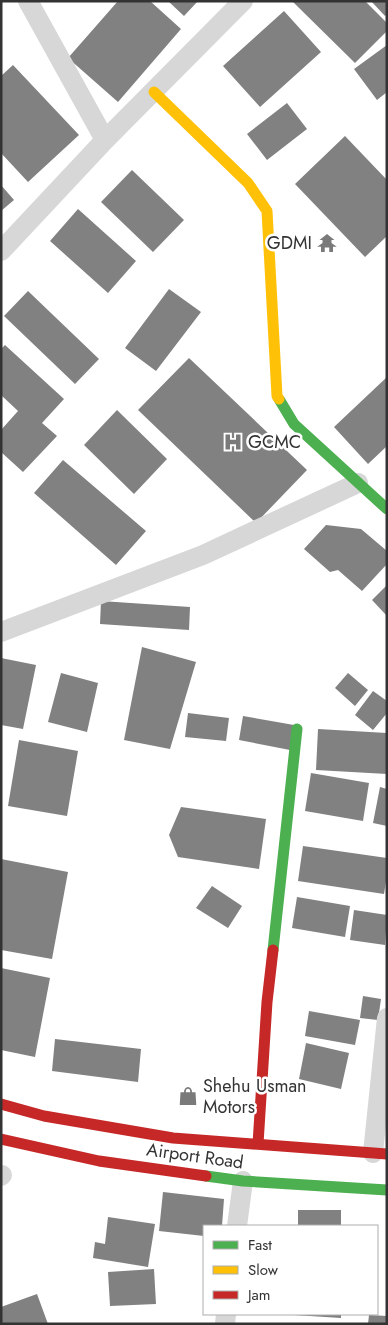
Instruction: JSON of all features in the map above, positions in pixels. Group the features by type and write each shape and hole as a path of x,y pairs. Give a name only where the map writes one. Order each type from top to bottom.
{"street":[{"path":"28,1 105,140"},
{"path":"1,251 105,140 243,1"},
{"path":"154,92 248,183 267,211 277,396 294,424 387,509"},
{"path":"1,632 203,555 358,483"},
{"path":"258,1144 267,1002 298,729"},
{"path":"380,1154 387,1018"},
{"name":"Airport Road","path":"1,1104 44,1116 173,1138 380,1154"},
{"name":"Airport Road","path":"1,1138 99,1161 243,1181 387,1190"},
{"path":"237,1225 243,1181"}],"building":[{"path":"118,1 150,1 181,29 118,102 68,58"},
{"path":"168,1 198,1 184,16"},
{"path":"292,1 365,1 387,23 387,31 355,63"},
{"path":"371,1 387,1 387,14 385,16"},
{"path":"284,11 321,52 260,107 223,66"},
{"path":"387,45 387,92 377,100 354,69"},
{"path":"13,65 79,135 28,182 1,153 1,76"},
{"path":"287,103 307,129 267,160 247,134"},
{"path":"345,136 387,180 387,236 365,257 295,184"},
{"path":"132,170 184,220 153,252 101,202"},
{"path":"1,185 14,200 1,211"},
{"path":"78,209 136,261 108,293 50,241"},
{"path":"169,289 201,312 156,371 125,348"},
{"path":"28,291 99,359 75,384 4,316"},
{"path":"5,345 64,399 42,423 57,436 23,472 1,452 1,430 18,411 1,395 1,349"},
{"path":"189,358 307,470 256,523 138,410"},
{"path":"387,377 387,446 368,464 334,427"},
{"path":"117,410 167,459 134,494 84,445"},
{"path":"63,460 146,531 116,565 34,493"},
{"path":"326,525 361,529 387,551 387,564 362,591 338,570 330,572 304,549"},
{"path":"387,585 387,616 372,600"},
{"path":"101,601 190,607 189,630 100,624"},
{"path":"142,647 196,662 170,749 124,740"},
{"path":"1,658 36,665 23,729 1,725"},
{"path":"61,673 98,683 87,732 48,722"},
{"path":"348,673 368,690 355,706 335,688"},
{"path":"373,691 387,701 387,713 373,730 355,715"},
{"path":"188,713 229,718 226,741 185,737"},
{"path":"243,716 294,725 290,750 239,740"},
{"path":"318,729 387,733 387,774 316,770"},
{"path":"19,740 78,751 67,816 8,806"},
{"path":"311,773 369,783 363,821 305,811"},
{"path":"380,787 387,789 387,826 373,823"},
{"path":"181,807 266,819 259,869 178,857 169,835"},
{"path":"303,846 387,858 384,894 298,881"},
{"path":"1,859 68,872 52,959 1,950"},
{"path":"212,886 242,906 228,928 196,908"},
{"path":"297,897 350,906 345,937 292,928"},
{"path":"354,910 387,915 385,945 350,940"},
{"path":"1,968 50,978 35,1057 1,1050"},
{"path":"363,996 381,999 378,1020 360,1018"},
{"path":"309,1011 360,1020 355,1045 305,1036"},
{"path":"55,1039 141,1049 138,1082 52,1071"},
{"path":"306,1043 349,1053 341,1089 299,1079"},
{"path":"163,1192 224,1199 222,1225 203,1225 203,1236 159,1231"},
{"path":"298,1210 341,1210 341,1225 298,1225"},
{"path":"108,1217 155,1224 148,1267 93,1258 95,1242 105,1244"},
{"path":"154,1269 156,1304 110,1306 108,1272"},
{"path":"37,1294 48,1324 1,1324 1,1307"},
{"path":"294,1315 341,1315 341,1318"},
{"path":"369,1315 387,1316 387,1324 368,1324"}],"traffic: fast":[{"path":"279,399 294,424 387,509"},
{"path":"273,950 297,729"},
{"path":"206,1176 243,1181 387,1190"}],"traffic: slow":[{"path":"154,92 248,183 267,211 277,396 279,399"}],"traffic: jam":[{"path":"258,1144 267,1002 273,950"},
{"path":"1,1104 44,1116 173,1138 387,1154"},
{"path":"1,1139 99,1161 206,1176"}],"place":[{"name":"GDMI","path":"327,243"},
{"name":"GCMC","path":"233,442"},
{"name":"Shehu Usman Motors","path":"188,1096"}]}
